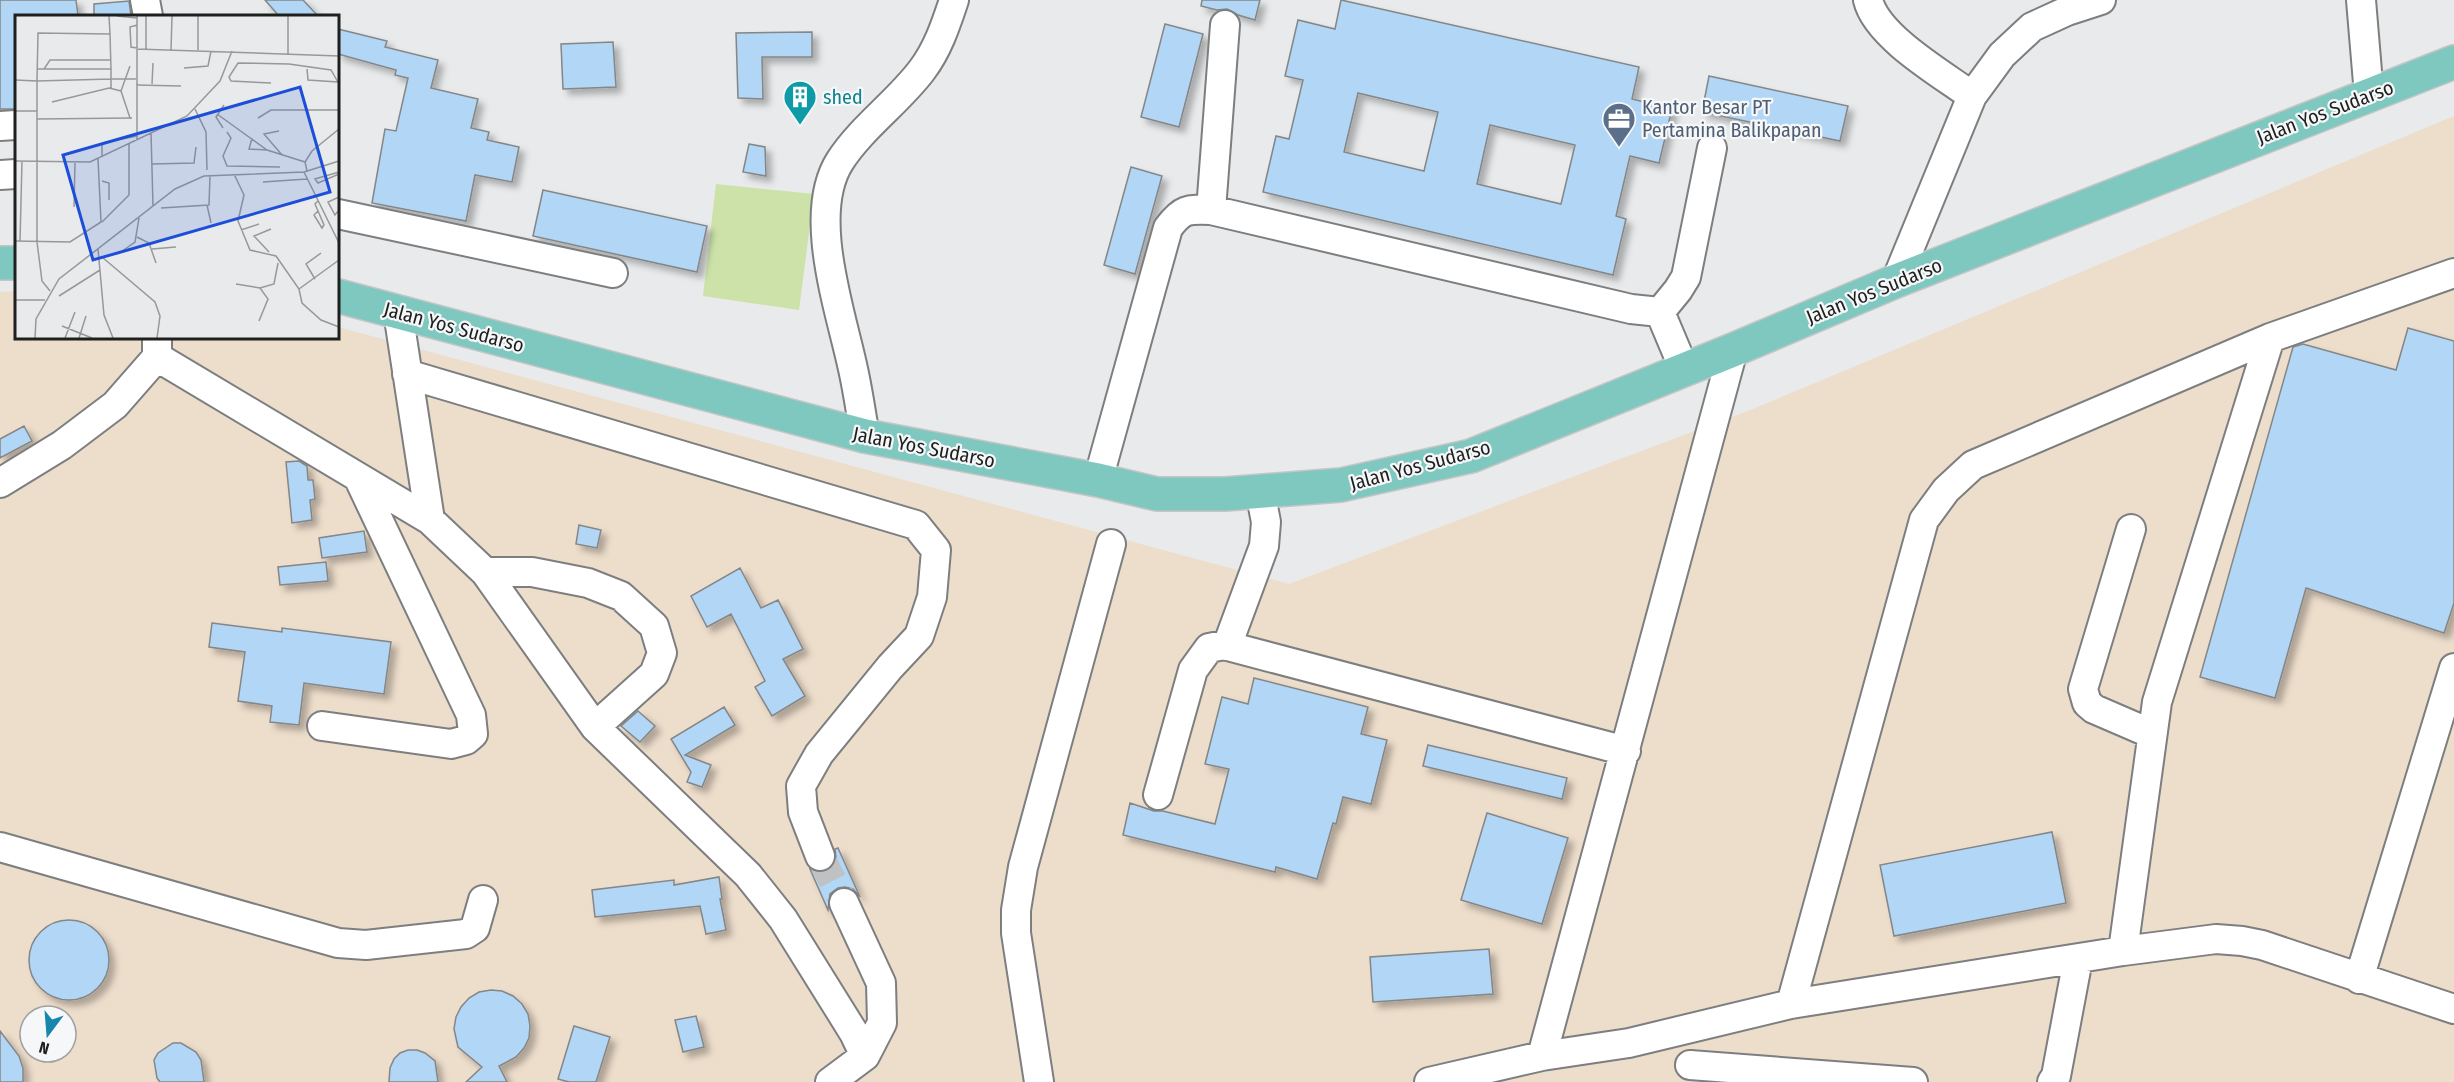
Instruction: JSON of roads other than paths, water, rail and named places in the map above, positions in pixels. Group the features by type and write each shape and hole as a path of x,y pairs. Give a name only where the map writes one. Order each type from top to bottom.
{"main road":[{"name":"Jalan Yos Sudarso","path":"339,296 865,436 1098,480 1158,494 1225,494 1341,485 1471,456 1896,281 2454,62"}],"street":[{"path":"145,0 148,15"},
{"path":"865,436 853,370 834,292 827,237 826,201 839,162 923,69 944,31 954,0"},
{"path":"1868,0 1871,10 1898,43 1972,96"},
{"path":"1896,281 1972,96 2002,55 2032,27 2067,10 2101,0"},
{"path":"2361,0 2369,95"},
{"path":"1211,210 1225,26"},
{"path":"0,126 15,125"},
{"path":"1660,312 1686,277 1712,148"},
{"path":"0,175 15,174"},
{"path":"1098,480 1168,228 1177,215 1188,209 1211,210 1631,309 1660,312"},
{"path":"339,214 613,273"},
{"path":"1791,1004 1924,520 1946,490 1973,465 2270,338 2454,273"},
{"path":"398,312 430,520"},
{"path":"1660,312 1684,369"},
{"path":"2123,951 2157,702 2270,338"},
{"path":"0,483 62,445 115,405 157,347 358,477 430,520 485,572 595,727 748,875 783,919 854,1033 865,1056"},
{"path":"1542,1056 1733,350"},
{"path":"407,374 916,525 936,550 932,597 920,636 890,667 819,754 801,786 803,812 820,856"},
{"path":"322,726 451,744 466,740 473,734 471,715 358,477"},
{"path":"1227,646 1264,546 1266,522 1260,491"},
{"path":"2131,529 2083,689 2086,703 2094,709 2152,734"},
{"path":"1039,1082 1016,933 1016,910 1023,867 1111,544"},
{"path":"485,572 532,572 588,583 621,596 654,626 662,652 654,674 595,727"},
{"path":"1158,795 1193,670 1209,648 1227,646 1626,751"},
{"path":"2359,979 2454,668"},
{"path":"0,848 338,943 366,945 466,934 475,928 483,900"},
{"path":"830,1082 865,1056 882,1023 881,983 844,903"},
{"path":"1429,1082 1542,1056 1629,1043 1791,1004 2123,951 2216,939 2262,945 2454,1009"},
{"path":"2052,1082 2056,1076 2078,958"},
{"path":"1699,1027 1688,1073 1913,1082"}],"tunnel":[{"path":"820,856 844,903"}],"place":[{"name":"shed","path":"800,126"},
{"name":"Kantor Besar PT Pertamina Balikpapan","path":"1619,148"}]}
